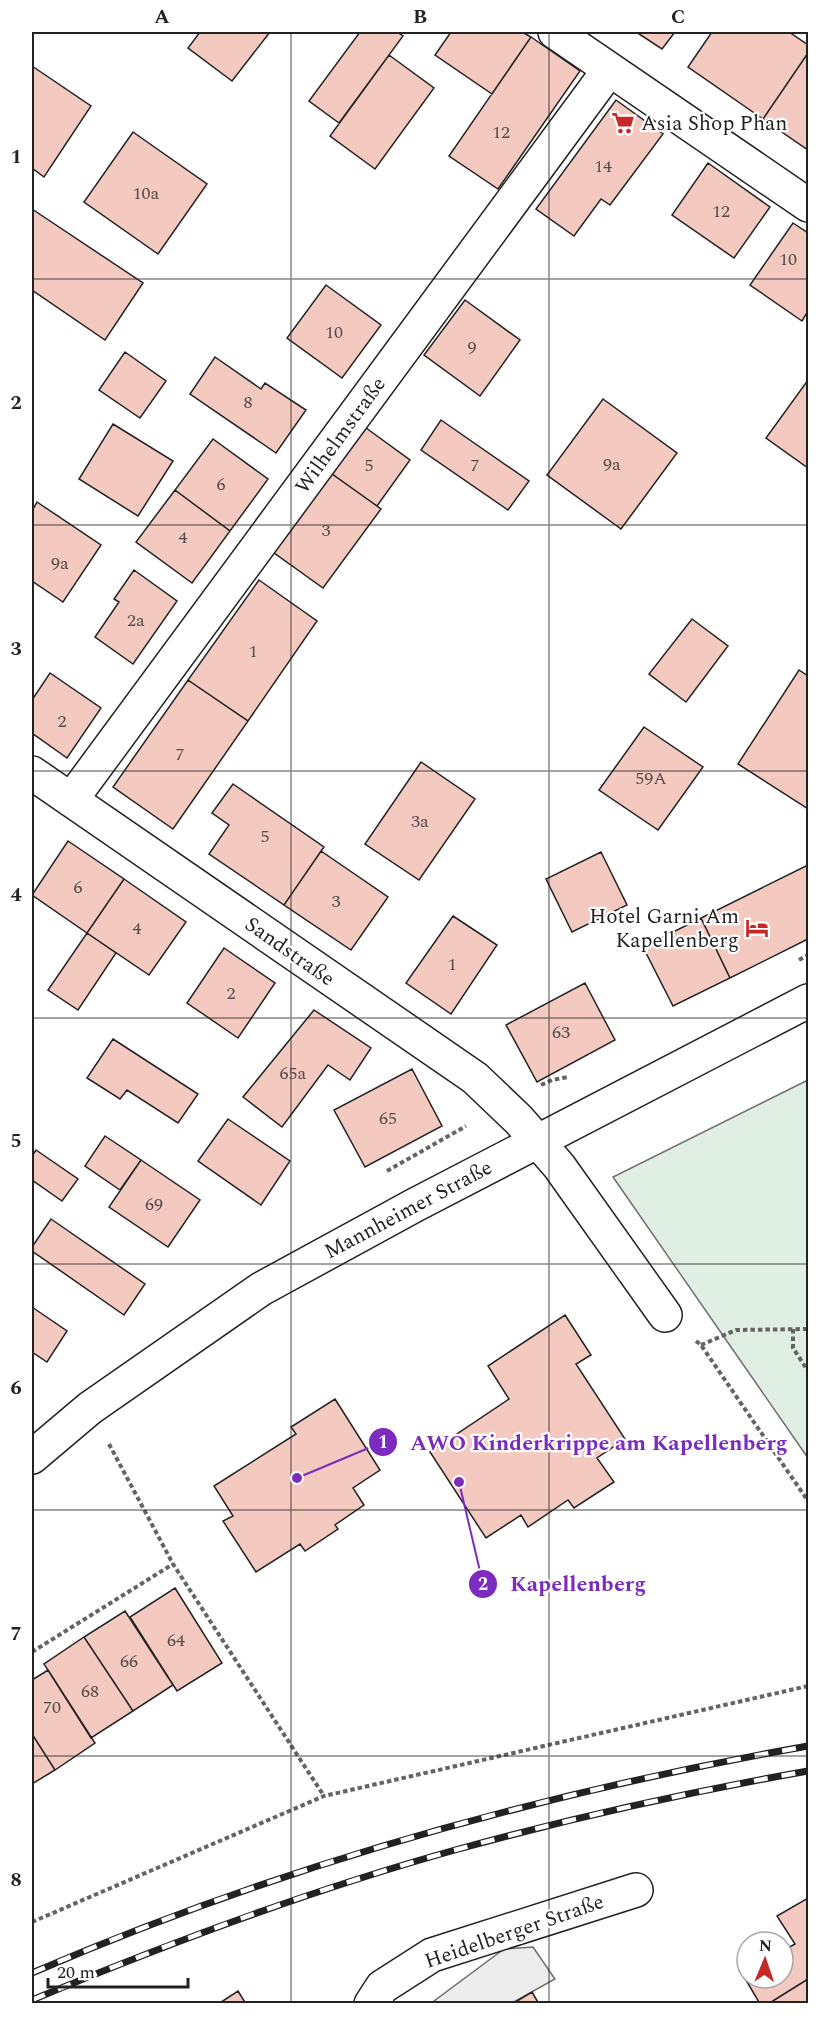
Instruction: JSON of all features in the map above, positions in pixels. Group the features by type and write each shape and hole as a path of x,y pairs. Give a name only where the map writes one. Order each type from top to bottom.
{"street":[{"path":"555,32 808,205"},
{"name":"Wilhelmstraße","path":"71,800 609,70"},
{"name":"Sandstraße","path":"32,773 475,1078 539,1141 665,1315"},
{"name":"Mannheimer Straße","path":"32,1457 90,1408 261,1289 416,1205 808,1001"},
{"name":"Heidelberger Straße","path":"372,2004 382,1987 432,1955 636,1890"}],"path":[{"path":"665,1315 701,1345 808,1501"},
{"path":"793,1329 793,1348 808,1371"},
{"path":"701,1345 736,1330 808,1329"},
{"path":"90,1408 173,1564 324,1796"},
{"path":"32,1652 173,1564"},
{"path":"32,1922 324,1796 808,1686"}],"green space":[{"path":"808,1080 808,1458 613,1177"}],"shaded area":[{"path":"533,1947 555,1979 512,2003 430,2004 504,1949"}],"building":[{"path":"200,32 270,32 232,81 188,48"},
{"path":"360,32 397,32 403,36 339,123 309,101"},
{"path":"451,32 522,32 531,37 492,94 435,55"},
{"path":"636,32 675,32 662,49"},
{"path":"712,32 789,32 808,45 808,53 763,119 688,67"},
{"path":"531,37 580,71 498,189 449,156"},
{"path":"808,53 808,150 763,119"},
{"path":"389,55 434,88 375,169 330,136"},
{"path":"32,66 91,106 44,177 32,168"},
{"path":"616,100 663,134 610,205 601,199 574,236 536,209"},
{"path":"133,132 207,184 158,254 84,202"},
{"path":"708,163 770,207 734,258 672,215"},
{"path":"32,209 143,283 105,340 32,290"},
{"path":"793,223 808,233 808,311 802,321 750,285"},
{"path":"326,285 381,325 342,378 287,338"},
{"path":"465,300 520,340 480,396 424,355"},
{"path":"125,352 166,381 140,418 99,390"},
{"path":"215,357 261,389 265,383 306,410 276,453 190,394"},
{"path":"808,380 808,468 766,438"},
{"path":"603,399 677,453 621,529 547,475"},
{"path":"441,420 529,481 508,510 421,450"},
{"path":"113,424 173,461 138,516 79,479"},
{"path":"362,425 410,460 377,506 328,471"},
{"path":"213,439 268,479 230,531 175,490"},
{"path":"328,471 381,509 323,588 270,550"},
{"path":"175,490 230,531 192,583 136,542"},
{"path":"37,502 101,545 63,602 32,581 32,511"},
{"path":"134,570 177,601 133,664 95,637 119,602 114,599"},
{"path":"259,580 317,621 248,721 188,680"},
{"path":"692,619 728,646 686,702 649,674"},
{"path":"799,670 808,676 808,809 738,764"},
{"path":"50,673 101,708 67,758 32,733 32,700"},
{"path":"188,680 248,721 173,829 113,787"},
{"path":"644,727 703,767 658,830 599,790"},
{"path":"421,762 475,799 419,880 365,844"},
{"path":"233,784 324,847 284,905 209,854 229,825 212,813"},
{"path":"68,841 124,879 87,933 32,895"},
{"path":"321,851 388,897 351,950 284,905"},
{"path":"601,852 627,905 572,932 546,879"},
{"name":"Hotel Garni Am Kapellenberg","path":"808,865 808,939 730,978 701,918"},
{"path":"124,879 186,922 149,975 87,933"},
{"path":"453,916 497,945 451,1014 406,983"},
{"path":"701,918 730,978 673,1006 643,947"},
{"path":"87,933 116,953 78,1010 48,990"},
{"path":"224,948 275,983 238,1038 187,1003"},
{"path":"585,983 615,1040 537,1082 506,1025"},
{"path":"314,1010 371,1048 350,1080 328,1065 282,1127 243,1097"},
{"path":"113,1039 198,1094 178,1123 127,1090 120,1099 87,1078"},
{"path":"412,1069 442,1126 365,1167 334,1110"},
{"path":"228,1119 290,1161 261,1205 198,1161"},
{"path":"105,1136 141,1160 120,1190 85,1166"},
{"path":"36,1150 78,1179 62,1201 32,1180 32,1156"},
{"path":"141,1160 200,1200 168,1247 109,1207"},
{"path":"51,1219 145,1284 124,1315 32,1251 32,1247"},
{"path":"32,1307 67,1331 47,1362 32,1352"},
{"path":"565,1315 591,1355 576,1364 625,1439 597,1458 614,1482 574,1508 568,1500 528,1527 521,1515 486,1538 430,1452 509,1399 488,1366"},
{"path":"335,1399 380,1470 353,1488 364,1505 335,1525 338,1529 305,1551 300,1544 256,1572 223,1521 233,1516 214,1486 296,1434 291,1427"},
{"path":"175,1588 222,1663 177,1691 130,1617"},
{"path":"125,1611 173,1685 133,1711 84,1637"},
{"path":"84,1637 133,1711 91,1738 44,1664"},
{"path":"48,1670 95,1743 55,1770 32,1734 32,1680"},
{"path":"32,1734 55,1770 32,1784"},
{"path":"808,1898 808,1979 795,1987 795,1930 786,1930 777,1916"},
{"path":"808,1979 808,2004 768,2004 790,1990 795,1990 795,1987"},
{"path":"752,1990 790,1990 768,2004 760,2004"},
{"path":"238,1991 246,2004 218,2004"},
{"path":"532,1992 539,2004 512,2004"}],"railway":[{"path":"32,1973 126,1934 220,1899 413,1837 609,1786 808,1746"},
{"path":"32,2000 136,1958 294,1900 455,1850 586,1816 808,1771"}],"place":[{"name":"Asia Shop Phan","path":"623,123"},
{"name":"Hotel Garni Am Kapellenberg","path":"757,928"},
{"name":"AWO Kinderkrippe am Kapellenberg","path":"297,1478"},
{"name":"Kapellenberg","path":"459,1482"}]}
